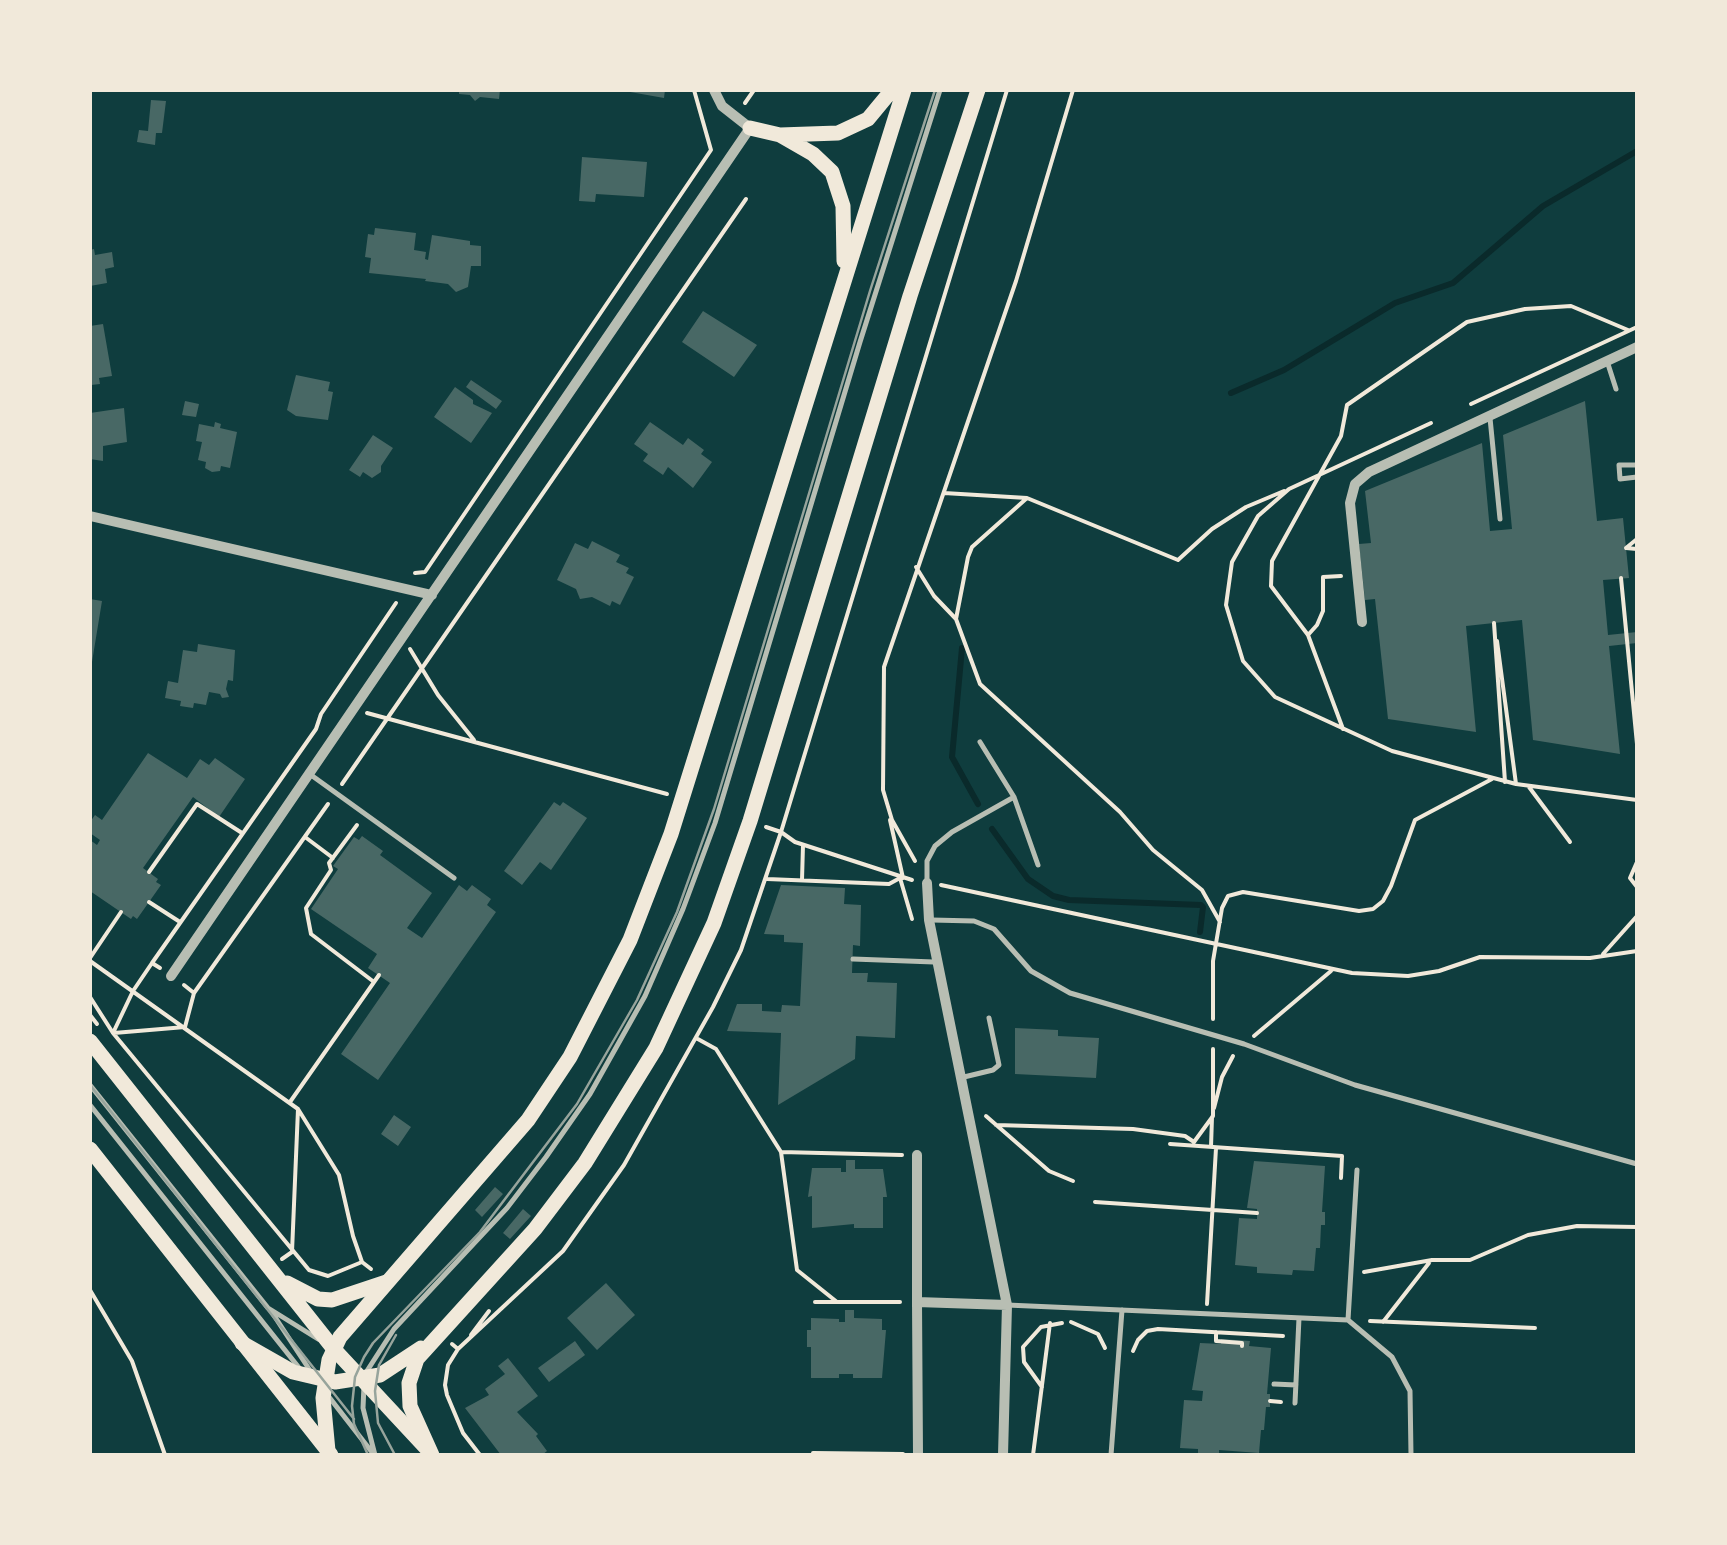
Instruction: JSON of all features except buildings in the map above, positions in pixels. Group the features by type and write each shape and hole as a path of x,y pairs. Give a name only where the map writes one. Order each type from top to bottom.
{"main road":[{"path":"750,128 780,135 838,134 868,119 892,90"},
{"path":"329,1453 317,1382 333,1348 354,1316 528,1120 570,1056 652,889 904,90"},
{"path":"429,1452 410,1406 409,1383 418,1359 535,1229 585,1162 656,1048 699,960 750,821 910,296 978,90"},
{"path":"780,135 813,154 832,172 840,190 844,279"},
{"path":"90,1041 333,1348 429,1452"},
{"path":"90,1150 329,1453"},
{"path":"269,1268 318,1299 332,1300 386,1282"},
{"path":"242,1343 317,1382 364,1380 380,1376 406,1360 440,1333"}],"street":[{"path":"170,976 750,128 722,106 714,90"},
{"path":"1362,622 1350,503 1356,484 1369,472 1637,347"},
{"path":"90,516 432,595"},
{"path":"926,882 929,920 1007,1305 1003,1455"},
{"path":"917,1155 918,1455"},
{"path":"917,1302 1007,1305"}],"lane":[{"path":"375,1455 362,1408 364,1380 376,1354 394,1329 507,1208 590,1094 645,996 684,909 940,90"},
{"path":"1607,362 1616,389"},
{"path":"1490,416 1500,519"},
{"path":"1637,464 1618,465 1620,479 1637,478"},
{"path":"980,742 1014,797 1038,865"},
{"path":"308,774 454,878"},
{"path":"926,882 927,860 934,846 1014,797"},
{"path":"929,920 984,924 1000,935 1031,970 1055,986 1244,1044 1355,1086 1637,1164"},
{"path":"852,959 938,962"},
{"path":"961,1078 999,1065 989,1018"},
{"path":"90,1084 287,1332 317,1382"},
{"path":"90,1105 375,1455"},
{"path":"90,1140 104,1166"},
{"path":"1348,1320 1357,1170"},
{"path":"1007,1305 1348,1320 1392,1357 1410,1390 1411,1455"},
{"path":"268,1308 333,1348"},
{"path":"1112,1455 1122,1310"},
{"path":"1296,1403 1299,1318"},
{"path":"1274,1384 1296,1384"}],"path":[{"path":"404,574 424,572 711,150 694,90"},
{"path":"1007,90 781,832 804,845 902,878 1030,902 1332,970 1408,976 1440,971 1480,956 1601,956 1637,951"},
{"path":"902,878 883,790 884,667 1016,281 1074,90"},
{"path":"186,1028 194,993 746,199"},
{"path":"1461,410 1637,326"},
{"path":"944,494 1028,498 1178,560 1212,529 1246,507 1445,417"},
{"path":"1288,489 1258,516 1232,562 1226,606 1243,662 1274,697 1392,751 1529,787 1637,800"},
{"path":"956,619 972,548 1028,498"},
{"path":"1637,539 1626,548 1637,549"},
{"path":"916,567 934,596 956,619 980,684 1120,812 1154,850 1202,890 1220,922"},
{"path":"1308,634 1317,625 1324,594 1323,577"},
{"path":"1621,578 1637,744"},
{"path":"113,1033 133,991 316,729 329,702 404,588"},
{"path":"1494,623 1505,782"},
{"path":"403,637 438,695 476,742"},
{"path":"1496,638 1516,784"},
{"path":"329,702 682,799"},
{"path":"1216,946 1222,908 1228,896 1243,892 1359,911 1373,909 1391,886 1416,820 1492,779"},
{"path":"1529,787 1570,842"},
{"path":"148,872 197,804 242,834"},
{"path":"365,814 329,863 331,870 306,908 311,934 374,982"},
{"path":"890,815 926,882"},
{"path":"305,837 333,858"},
{"path":"802,880 804,845"},
{"path":"1637,862 1630,878 1637,887"},
{"path":"767,878 889,884 902,878"},
{"path":"149,902 180,922"},
{"path":"90,996 113,1033 310,1270 328,1276 362,1262 339,1174 298,1109 90,959 121,912"},
{"path":"1601,956 1637,916"},
{"path":"152,963 194,993"},
{"path":"996,1125 1132,1128 1160,1131 1194,1142 1212,1116 1229,1060 1332,970"},
{"path":"290,1102 379,975"},
{"path":"113,1033 186,1028"},
{"path":"696,1038 716,1050 781,1152 797,1270 837,1302"},
{"path":"964,1096 1048,1171 1073,1181"},
{"path":"292,1252 298,1109"},
{"path":"1207,1313 1212,1116"},
{"path":"1170,1144 1342,1156 1341,1185 1356,1196"},
{"path":"781,1152 917,1155"},
{"path":"1095,1202 1257,1213"},
{"path":"1351,1274 1432,1260 1470,1260 1528,1235 1578,1226 1637,1227"},
{"path":"269,1268 292,1252"},
{"path":"1383,1322 1432,1260"},
{"path":"90,1290 132,1362 165,1455"},
{"path":"815,1302 917,1302"},
{"path":"463,1345 489,1310"},
{"path":"1348,1320 1535,1328"},
{"path":"1042,1387 1024,1362 1023,1347 1030,1336 1050,1323 1073,1322 1098,1334 1106,1348 1105,1362"},
{"path":"1032,1455 1050,1323"},
{"path":"1133,1353 1138,1340 1158,1329 1298,1337"},
{"path":"1216,1332 1216,1342 1242,1346"},
{"path":"813,1453 918,1455"}],"waterway":[{"path":"1231,393 1284,370 1395,303 1453,283 1543,206 1637,151"},
{"path":"962,648 952,757 978,804"},
{"path":"992,829 1028,879 1053,896 1069,900 1201,905 1200,932"}],"tram line":[{"path":"368,1455 354,1424 352,1406 355,1377 364,1357 480,1232 577,1104 637,1000 677,912 714,809 870,291 935,90"},
{"path":"90,1085 354,1419"},
{"path":"395,1455 378,1423 375,1391 379,1365 396,1335"}]}
